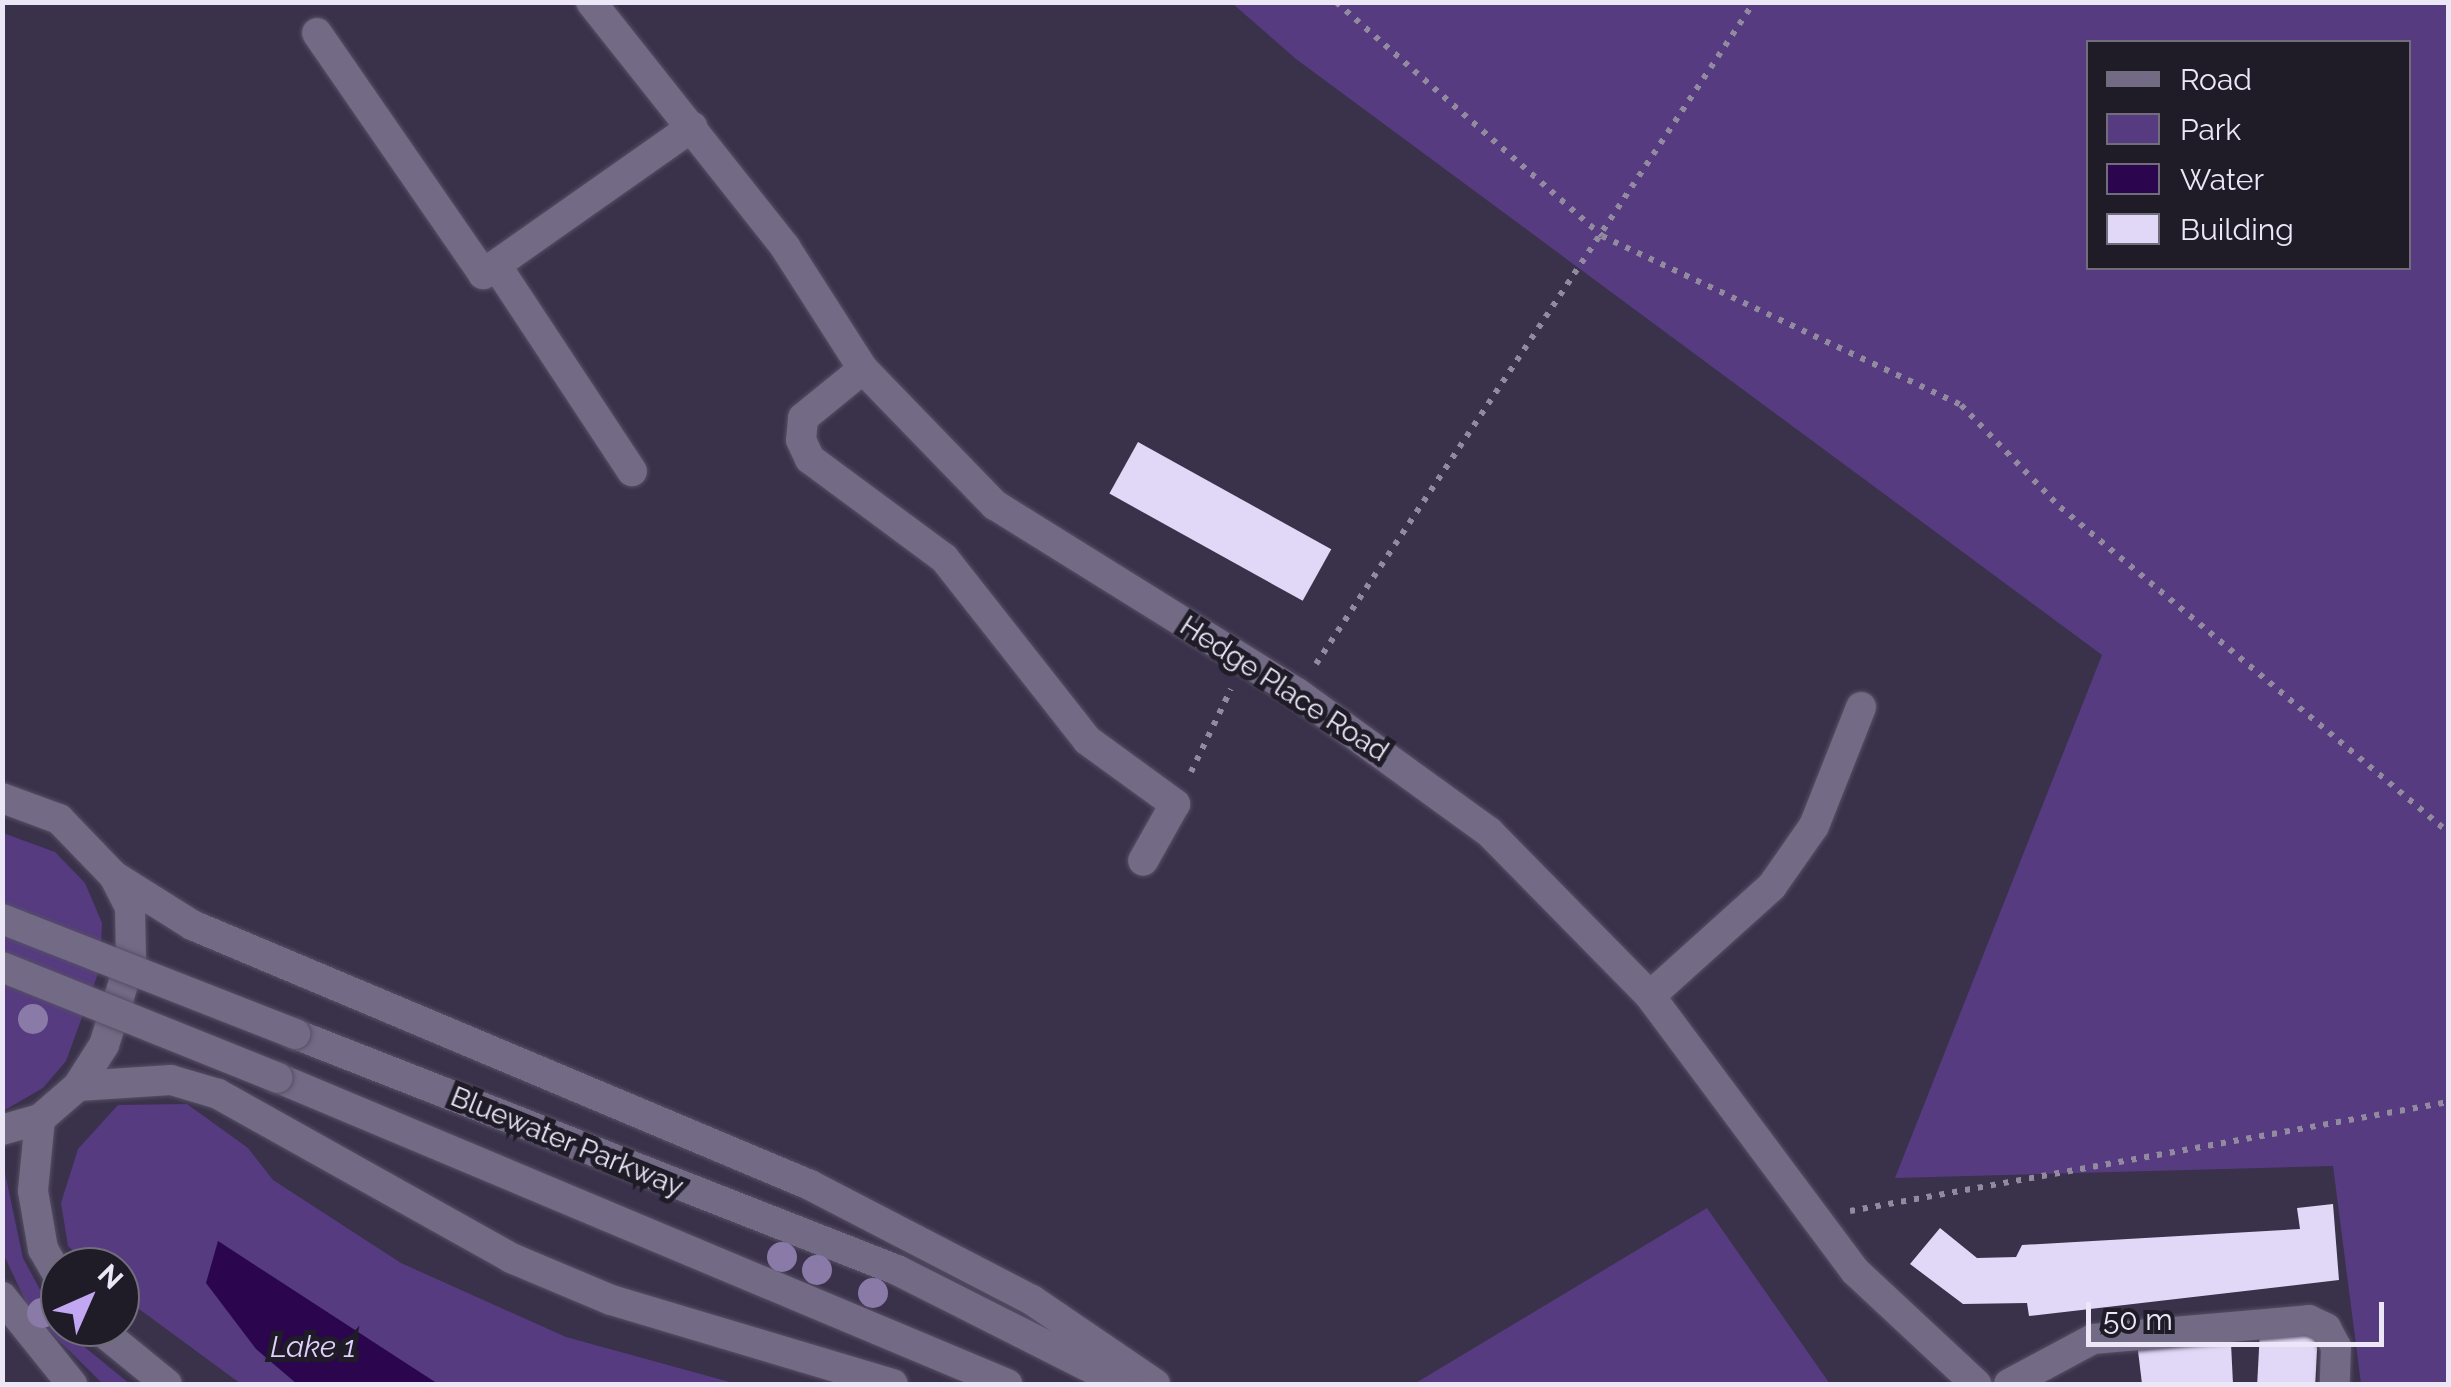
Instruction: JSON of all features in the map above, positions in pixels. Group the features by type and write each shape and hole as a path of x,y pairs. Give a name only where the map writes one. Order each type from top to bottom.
{"street":[{"name":"Hedge Place Road","path":"591,2 784,247 863,369 996,506 1297,694 1489,832 1650,996 1856,1271 1976,1384"},
{"path":"316,33 483,274 692,127"},
{"path":"496,265 632,471"},
{"path":"863,369 804,418 800,440 810,459 944,558 1087,740 1175,804 1143,861"},
{"path":"1650,996 1772,886 1814,826 1862,707"},
{"path":"2,798 59,819 114,876 192,925 810,1185 1032,1300 1155,1384"},
{"path":"2,1130 40,1119 78,1086 104,1045 131,958 130,907 114,876"},
{"name":"Bluewater Parkway","path":"2,919 914,1277 1123,1384"},
{"name":"Bluewater Parkway","path":"2,967 278,1078 1007,1384"},
{"path":"78,1086 171,1080 218,1094 363,1182 511,1258 611,1300 894,1384"},
{"path":"40,1119 33,1192 43,1247"},
{"path":"2,1297 72,1384"},
{"path":"2008,1384 2093,1339 2309,1320 2326,1328 2336,1347 2335,1384"},
{"path":"122,1347 167,1384"}],"path":[{"path":"1336,2 1602,236 1961,405 2060,507 2448,832"},
{"path":"1297,694 1754,2"},
{"path":"1175,804 1245,661"},
{"path":"1814,1217 2448,1102"}],"green space":[{"path":"1232,3 2448,3 2448,1384 2361,1384 2333,1166 1895,1178 2102,655 1296,59"},
{"path":"3,833 55,852 85,883 102,923 100,968 66,1061 43,1088 3,1111"},
{"path":"187,1104 248,1148 273,1180 401,1263 566,1337 737,1384 438,1384 218,1242 298,1384 241,1384 140,1310 140,1247 68,1246 61,1203 78,1149 118,1105"},
{"path":"5,1173 23,1258 40,1290 40,1322 31,1313 3,1253"},
{"path":"1707,1208 1830,1384 1414,1384"},
{"path":"65,1347 85,1347 130,1384 103,1384"}],"water":[{"name":"Lake 1","path":"218,1241 438,1384 297,1384 256,1349 206,1283"}],"building":[{"path":"1138,442 1331,549 1303,601 1109,494"},
{"path":"2333,1204 2339,1280 2029,1316 2027,1303 1963,1304 1910,1264 1940,1228 1977,1258 2016,1257 2022,1245 2300,1229 2297,1208"},
{"path":"2230,1323 2233,1384 2142,1384 2136,1334"},
{"path":"2260,1330 2318,1333 2315,1384 2257,1384"}]}
